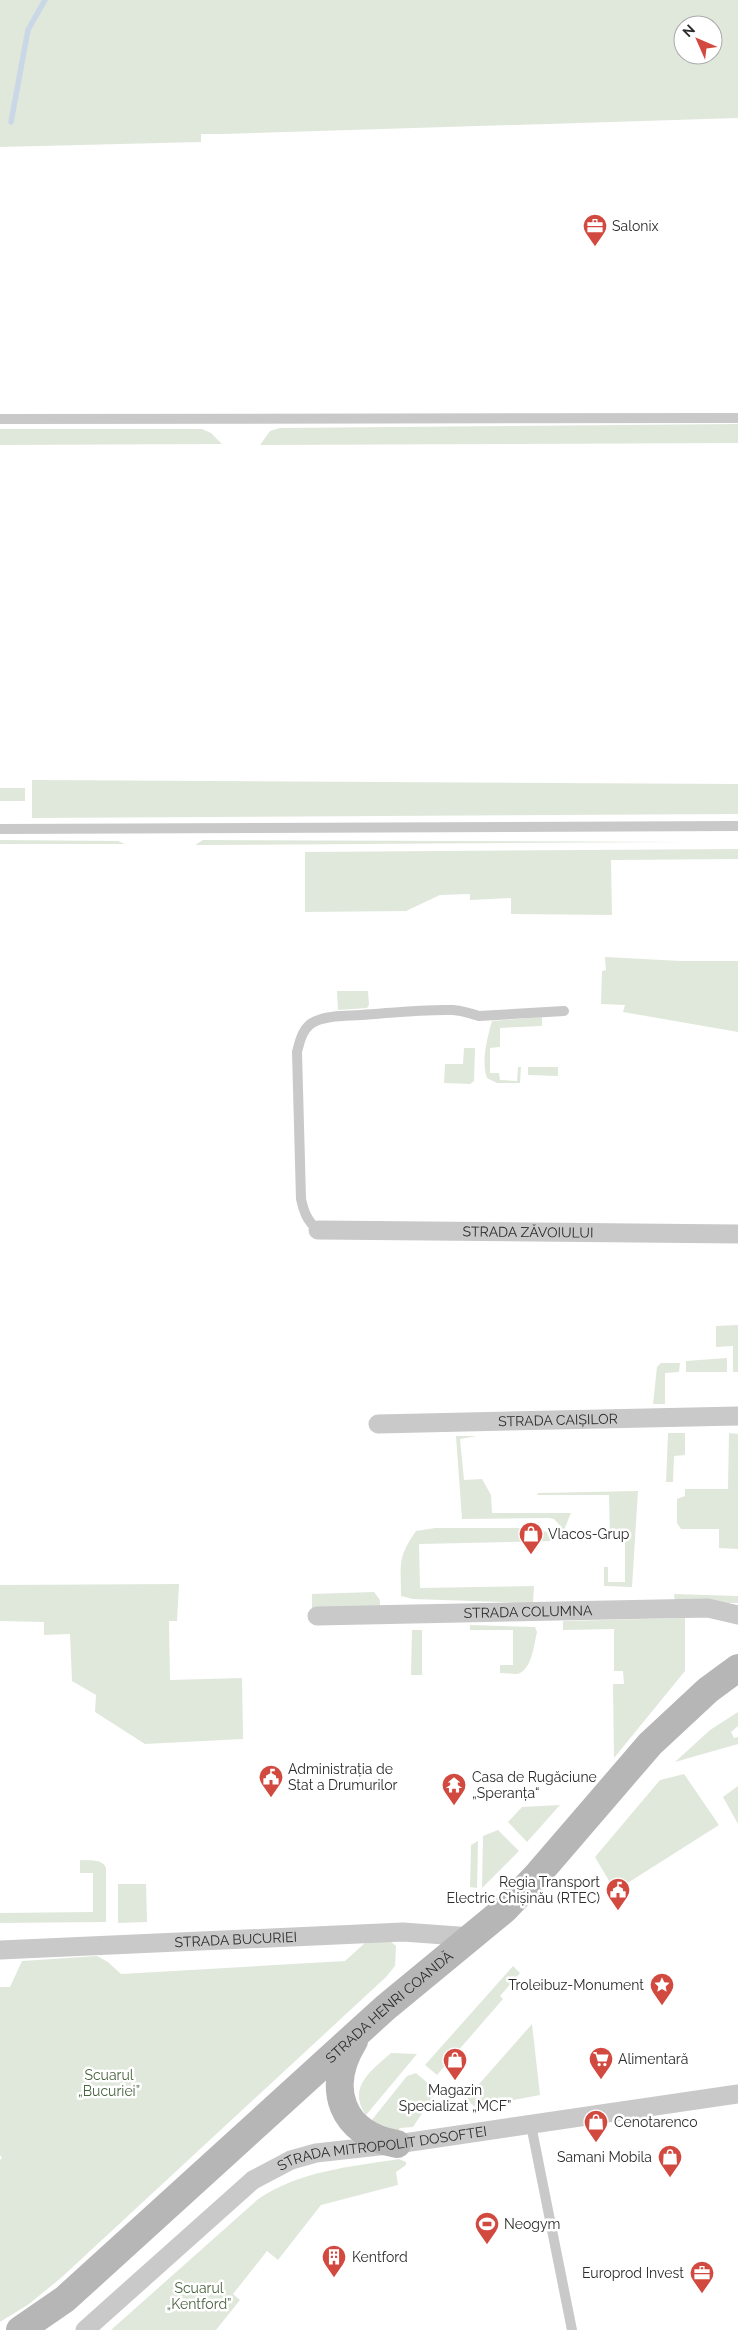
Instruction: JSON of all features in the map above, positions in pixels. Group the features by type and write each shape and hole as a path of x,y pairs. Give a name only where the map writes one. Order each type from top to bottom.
{"main road":[{"name":"STRADA HENRI COANDĂ","path":"20,2330 65,2299 366,2026 505,1909 540,1873 650,1744 681,1713 736,1668"},
{"path":"366,2026 346,2054 340,2071 339,2088 343,2106 351,2121 364,2133 380,2141 397,2144"}],"street":[{"name":"STRADA ZĂVOIULUI","path":"318,1230 738,1234"},
{"name":"STRADA CAIȘILOR","path":"378,1424 738,1416"},
{"name":"STRADA COLUMNA","path":"317,1616 708,1608 738,1615"},
{"name":"STRADA BUCURIEI","path":"0,1950 403,1932 472,1937"},
{"name":"STRADA MITROPOLIT DOSOFTEI","path":"85,2330 253,2180 291,2160 316,2153 532,2126 738,2094"}],"lane":[{"path":"0,418 738,418"},
{"path":"0,829 738,826"},
{"path":"318,1230 311,1224 305,1214 301,1199 297,1052 300,1038 307,1027 315,1021 324,1018 382,1014 451,1010 466,1011 479,1016 564,1011"},
{"path":"532,2126 572,2330"}],"green space":[{"path":"0,0 738,0 738,118 201,134 201,142 0,147"},
{"path":"738,424 738,443 260,445 270,431 280,428"},
{"path":"0,429 202,429 211,433 222,444 0,445"},
{"path":"32,780 738,784 738,814 32,818"},
{"path":"0,788 25,788 25,801 0,801"},
{"path":"0,840 118,841 125,844 0,844"},
{"path":"203,840 691,842 195,845"},
{"path":"738,849 738,859 611,860 612,915 511,914 511,898 470,900 470,894 440,895 406,911 305,912 305,852"},
{"path":"605,957 681,961 738,961 738,1032 623,1012 625,1005 601,1004 602,971 606,970"},
{"path":"337,991 368,991 369,1005 367,1008 338,1010"},
{"path":"542,1017 542,1026 500,1028 500,1047 490,1048 490,1073 499,1073 500,1080 517,1081 518,1067 521,1067 520,1083 497,1083 487,1078 485,1057 492,1021"},
{"path":"464,1048 475,1048 474,1081 470,1084 444,1083 445,1064 463,1064"},
{"path":"528,1067 558,1067 558,1076 528,1075"},
{"path":"738,1325 738,1372 733,1372 733,1346 716,1347 716,1326"},
{"path":"727,1358 727,1372 686,1372 686,1361"},
{"path":"661,1363 680,1363 679,1372 665,1373 665,1404 653,1404 657,1367"},
{"path":"668,1433 685,1433 685,1455 674,1456 673,1482 666,1482"},
{"path":"729,1433 738,1434 738,1549 719,1548 719,1529 681,1529 677,1523 677,1499 685,1496 685,1489 728,1489"},
{"path":"456,1436 477,1436 460,1439 464,1480 482,1479 491,1495 492,1513 571,1513 564,1530 554,1519 549,1518 462,1519"},
{"path":"638,1491 632,1587 604,1586 604,1567 608,1567 608,1582 625,1582 625,1537 610,1537 609,1495 537,1495 538,1493"},
{"path":"435,1528 537,1528 551,1534 552,1541 419,1544 420,1588 534,1586 533,1603 413,1599 401,1596 401,1562 410,1540 416,1531"},
{"path":"179,1584 177,1621 169,1621 170,1680 242,1678 243,1739 145,1744 95,1712 96,1695 72,1681 70,1634 44,1635 44,1622 0,1621 0,1585"},
{"path":"374,1592 380,1600 380,1609 312,1609 312,1594"},
{"path":"674,1594 738,1596 738,1603 675,1603"},
{"path":"685,1618 685,1671 614,1758 613,1684 624,1684 623,1671 614,1671 614,1629 563,1630 563,1621"},
{"path":"470,1625 535,1627 537,1632 526,1668 517,1674 500,1673 500,1665 513,1665 513,1630 470,1630"},
{"path":"412,1630 422,1630 422,1675 411,1675"},
{"path":"738,1712 738,1726 731,1732 734,1738 738,1737 738,1744 675,1762 710,1730"},
{"path":"684,1774 719,1825 615,1891 595,1857 660,1780"},
{"path":"738,1786 738,1824 723,1797"},
{"path":"560,1805 527,1842 508,1822 522,1807"},
{"path":"498,1830 519,1851 482,1888 483,1836"},
{"path":"478,1841 477,1888 470,1887 471,1845"},
{"path":"80,1860 98,1861 106,1868 106,1922 0,1923 0,1913 93,1912 93,1873 80,1873"},
{"path":"118,1884 146,1884 147,1922 118,1923"},
{"name":"Scuarul „Bucuriei”","path":"390,1941 396,1946 395,1966 386,1977 62,2277 29,2304 0,2322 0,2160 2,2158 0,2155 0,1987 10,1987 22,1961 97,1956 108,1962 121,1974 345,1961 366,1942"},
{"path":"513,1966 520,1973 500,1996 503,1999 437,2075 425,2065"},
{"path":"532,2024 540,2095 476,2107 465,2100"},
{"path":"391,2053 417,2054 366,2115 359,2096 360,2087 370,2072"},
{"path":"416,2073 437,2091 413,2127 400,2128 398,2131 371,2121 407,2076"},
{"name":"Scuarul „Kentford”","path":"399,2159 406,2162 406,2165 396,2172 398,2185 321,2205 278,2260 267,2251 233,2294 240,2300 216,2330 111,2330 257,2200 273,2190 307,2176"}],"waterway":[{"path":"11,122 28,30 45,0"}],"place":[{"name":"Salonix","path":"595,247"},
{"name":"Vlacos-Grup","path":"531,1555"},
{"name":"Administrația de Stat a Drumurilor","path":"271,1798"},
{"name":"Casa de Rugăciune „Speranța“","path":"454,1806"},
{"name":"Regia Transport Electric Chișinău (RTEC)","path":"618,1911"},
{"name":"Troleibuz-Monument","path":"662,2006"},
{"name":"Alimentară","path":"601,2080"},
{"name":"Magazin Specializat „MCF”","path":"455,2081"},
{"name":"Cenotarenco","path":"596,2143"},
{"name":"Samani Mobila","path":"670,2178"},
{"name":"Neogym","path":"487,2245"},
{"name":"Kentford","path":"334,2278"},
{"name":"Europrod Invest","path":"702,2294"}]}
